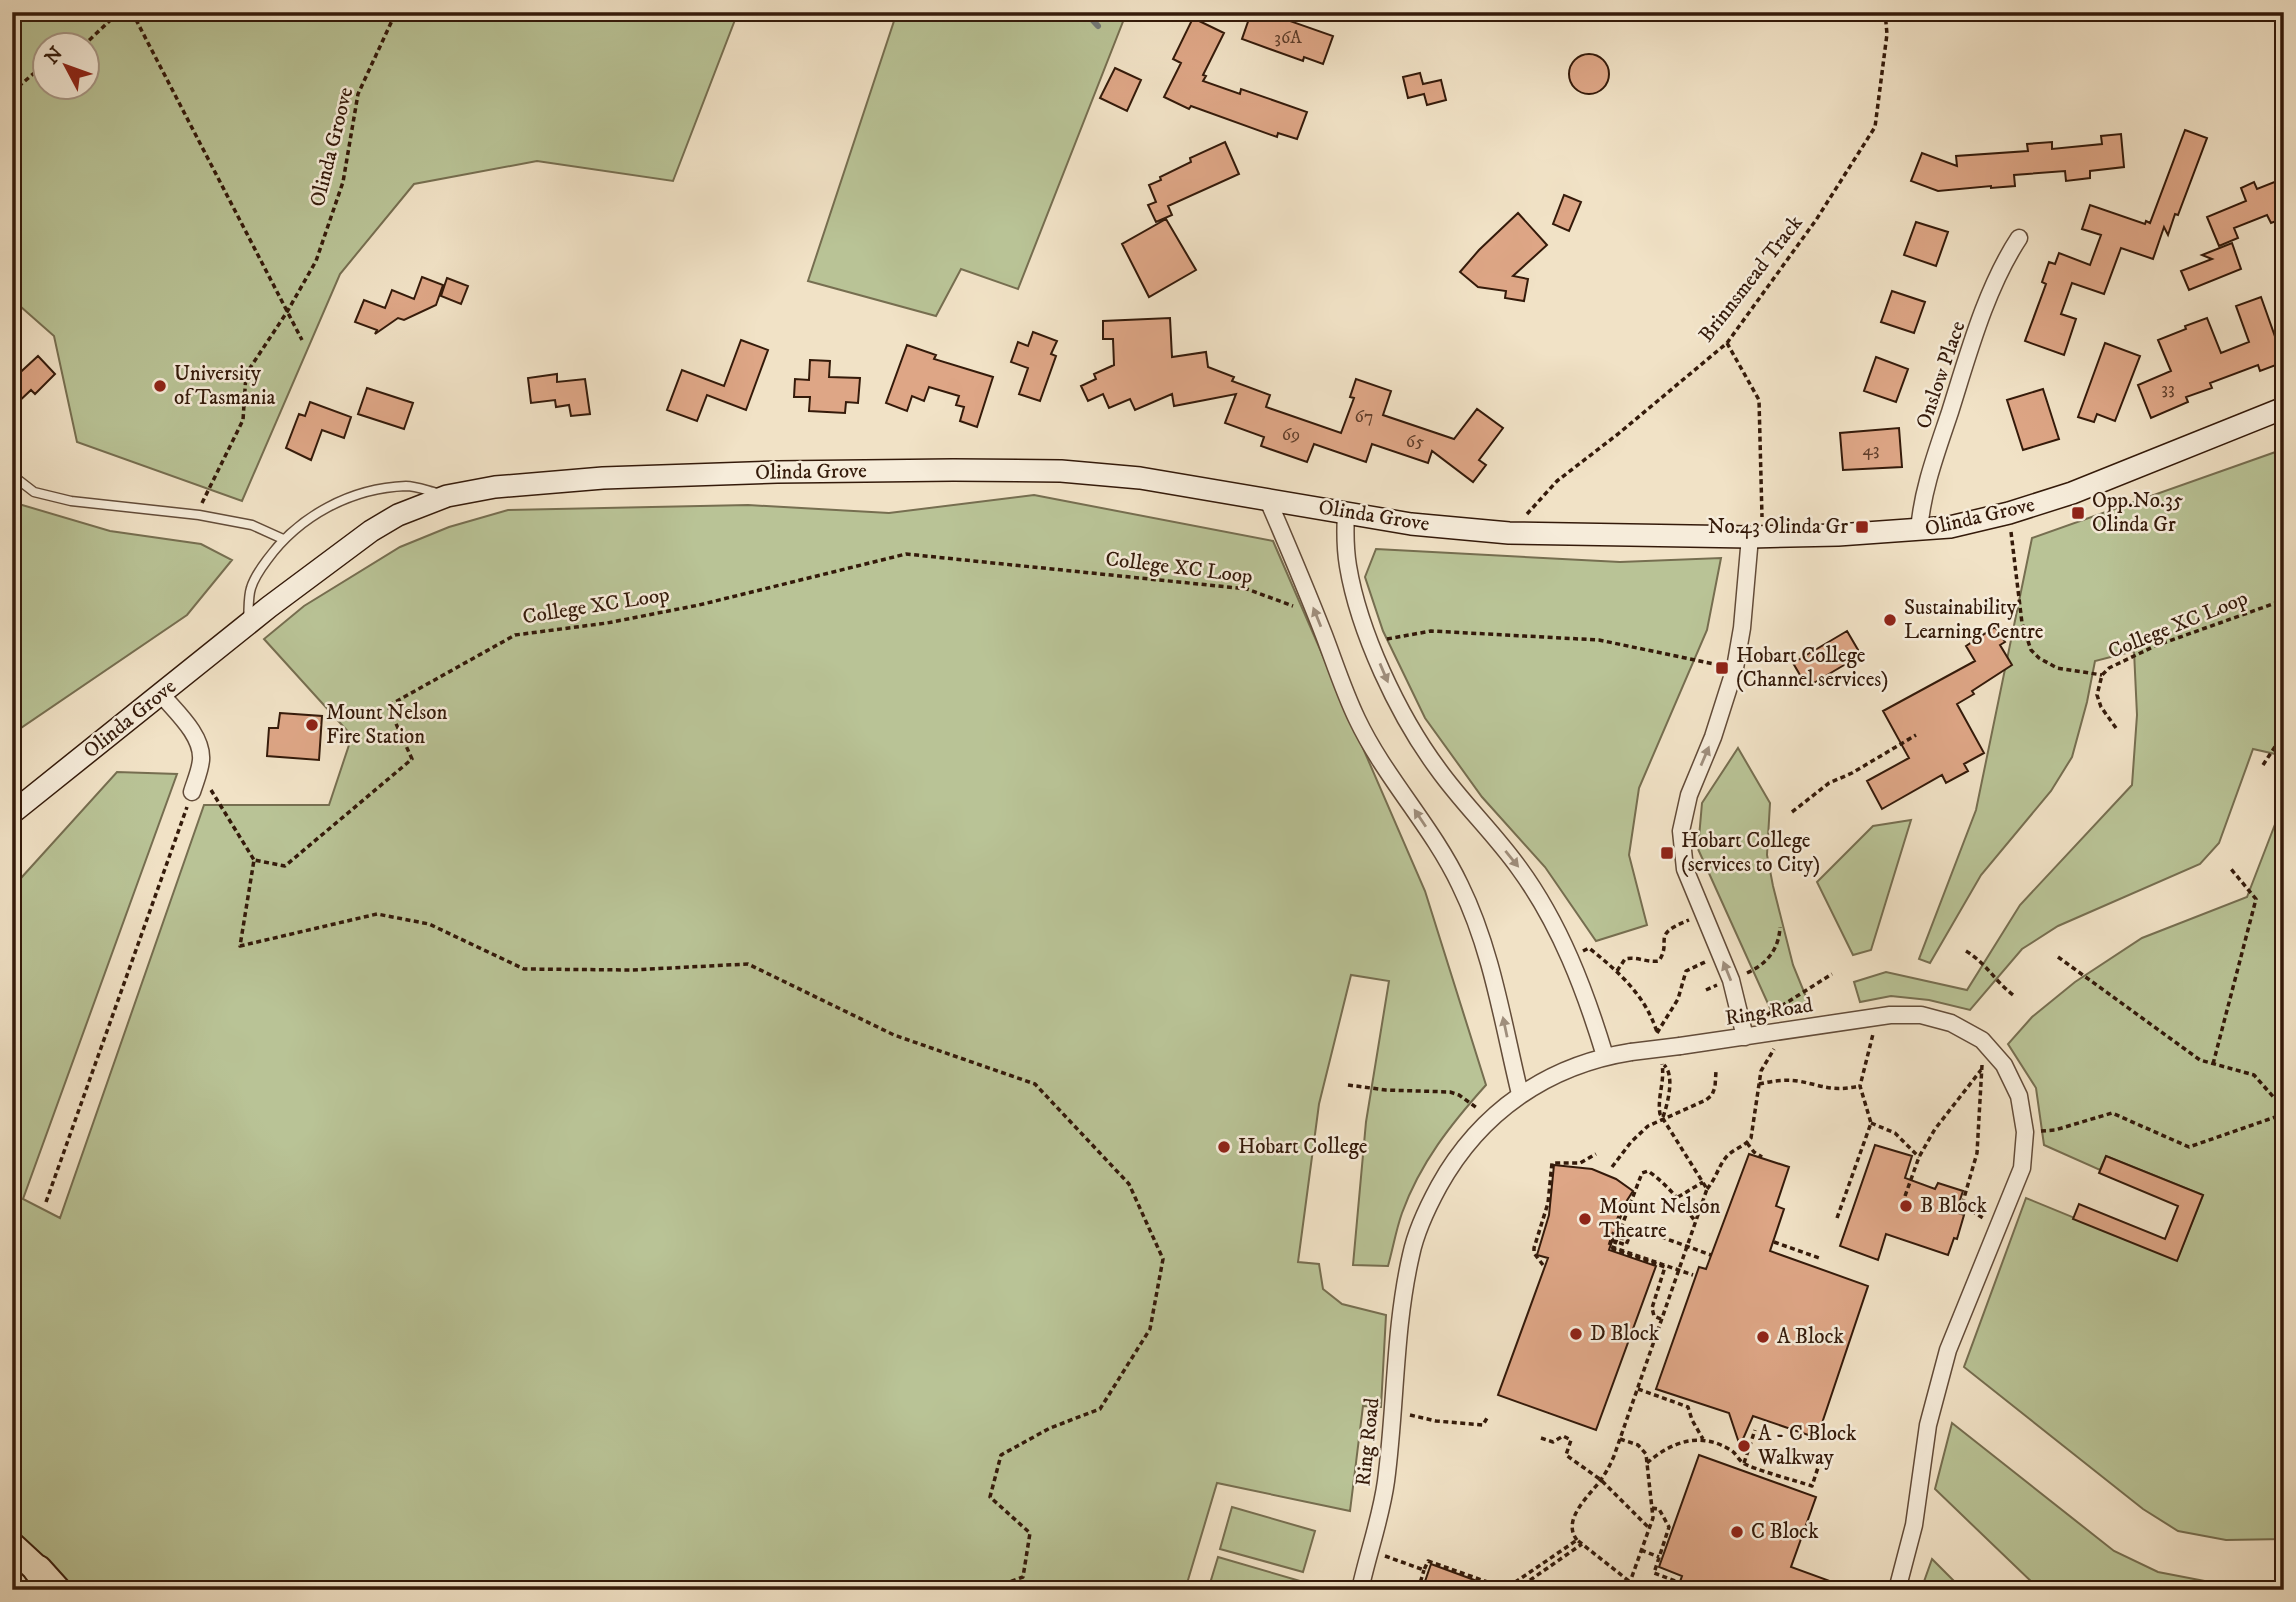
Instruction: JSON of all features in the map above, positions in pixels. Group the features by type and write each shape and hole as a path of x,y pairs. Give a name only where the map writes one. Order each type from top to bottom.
{"highway":[{"path":"12,1546 47,1580"}],"main road":[{"name":"Olinda Grove","path":"12,813 247,625 371,531 398,515 447,496 531,482 603,478 777,472 1025,470 1140,478 1411,524 1509,533 1756,537 1919,531 1950,527 2009,513 2072,493 2284,408"}],"street":[{"name":"Onslow Place","path":"1919,531 1921,502 1959,383 1995,281 2005,258 2019,238"},
{"path":"1267,498 1358,722 1372,749 1440,848 1474,914 1501,1009 1520,1094"},
{"path":"1346,513 1345,546 1357,605 1392,691 1419,741 1438,769 1520,868 1554,925 1570,956 1605,1056"},
{"path":"1745,1037 1731,980 1685,869 1681,831 1689,794 1713,737 1735,668 1756,537"},
{"path":"161,694 197,741 201,759 192,792"},
{"name":"Ring Road","path":"1360,1590 1386,1483 1411,1253 1427,1209 1448,1171 1473,1136 1520,1094 1548,1079 1605,1056 1745,1037 1773,1040 1878,1017 1920,1015 1951,1023 1982,1040 2004,1065 2020,1096 2025,1132 2022,1168 1948,1350 1928,1425 1914,1525 1897,1590"}],"lane":[{"path":"12,475 34,492 71,501 199,515 252,525 283,539"},
{"name":"Olinda Grove","path":"247,625 250,588 260,569 283,539 307,518 358,494 407,486 447,496"}],"path":[{"path":"98,32 119,12"},
{"path":"132,12 302,340"},
{"name":"Olinda Groove","path":"199,515 203,499 243,420 246,374 287,312 316,261 343,181 358,94 396,12"},
{"name":"Brinnsmead Track","path":"1509,533 1557,481 1619,434 1727,343 1816,220 1875,127 1887,34 1885,12"},
{"path":"12,92 32,75"},
{"path":"1727,343 1759,400 1756,537"},
{"path":"2009,513 2022,623 2031,650 2057,668 2102,675"},
{"name":"College XC Loop","path":"254,860 285,866 412,759 388,706 515,635 607,623 699,605 906,554 1247,589 1316,614"},
{"name":"College XC Loop","path":"2116,727 2101,707 2097,685 2102,675 2118,662 2284,600"},
{"path":"1370,642 1431,631 1599,640 1735,668"},
{"path":"2263,765 2284,733"},
{"path":"1791,812 1829,783 1853,773 1880,754 1916,735"},
{"path":"199,771 254,860 240,946 377,915 429,923 524,969 631,970 748,964 894,1035 1035,1084 1129,1184 1163,1259 1150,1329 1100,1409 1050,1429 1001,1455 990,1497 1030,1533 1023,1577 987,1590"},
{"path":"46,1202 192,792"},
{"path":"2213,1064 2256,899 2231,869"},
{"path":"1617,971 1625,959 1634,957 1659,961 1663,956 1663,941 1667,931 1704,915"},
{"path":"1706,990 1757,969 1766,962 1780,941 1780,927"},
{"path":"1570,956 1589,948 1617,971 1638,994 1651,1014 1657,1032"},
{"path":"1966,951 1983,962 1996,982 2013,995"},
{"path":"1667,1016 1678,999 1686,971 1721,956"},
{"path":"2025,1132 2055,1130 2112,1113 2189,1147 2284,1111 2254,1075 2200,1060 2058,957"},
{"path":"1640,1590 1577,1540 1572,1530 1574,1517 1609,1468 1707,1189 1727,1156 1751,1138 1761,1071 1773,1040 1767,1015 1832,974"},
{"path":"1837,1218 1871,1123 1860,1086 1878,1017"},
{"path":"1987,1046 1981,1070 1977,1153 1962,1205 1998,1226"},
{"path":"1662,1063 1669,1069 1671,1077 1663,1119"},
{"path":"1905,1196 1919,1157 1935,1129 1981,1070"},
{"path":"1664,1071 1659,1102 1663,1119 1707,1189"},
{"path":"1612,1167 1639,1133 1712,1095 1716,1071"},
{"path":"1759,1084 1786,1080 1828,1089 1841,1090 1860,1086"},
{"path":"1348,1085 1386,1090 1450,1092 1468,1101 1489,1120"},
{"path":"1871,1123 1895,1133 1919,1157"},
{"path":"1747,1143 1762,1157"},
{"path":"1543,1265 1534,1253 1534,1248 1548,1203 1552,1163 1580,1163 1595,1154"},
{"path":"1677,1271 1613,1250 1643,1173 1650,1172 1677,1198 1695,1222"},
{"path":"1677,1198 1703,1182"},
{"path":"1619,1216 1609,1246 1693,1275"},
{"path":"1653,1234 1710,1255"},
{"path":"1611,1240 1626,1245 1628,1240 1618,1237"},
{"path":"1774,1242 1822,1259"},
{"path":"1661,1319 1654,1316 1652,1308 1665,1267"},
{"path":"1637,1389 1688,1407 1703,1439"},
{"path":"1393,1411 1436,1421 1483,1425 1487,1418"},
{"path":"1744,1463 1755,1430"},
{"path":"1541,1438 1553,1442 1563,1436 1571,1440 1566,1455 1601,1480 1649,1528"},
{"path":"1620,1439 1643,1448 1653,1518 1632,1586"},
{"path":"1647,1463 1661,1450 1685,1440 1703,1439 1735,1452 1744,1463 1812,1486 1823,1452"},
{"path":"1651,1508 1660,1509 1669,1527 1654,1573 1675,1581 1672,1590"},
{"path":"1513,1590 1514,1583 1577,1540"},
{"path":"1513,1590 1581,1544"},
{"path":"1641,1550 1659,1557"},
{"path":"1370,1551 1424,1570"},
{"path":"1418,1590 1428,1561 1513,1590"}],"green space":[{"name":"University of Tasmania","path":"12,12 738,12 673,181 537,161 414,184 340,274 242,501 77,442 54,336 12,299"},
{"path":"897,12 1112,12 1124,19 1018,289 961,269 936,316 808,281"},
{"path":"2284,449 2284,756 2253,749 2219,843 2200,864 2058,926 2022,949 1970,1010 1929,1000 1891,996 1860,1002 1854,982 1886,972 1967,990 2020,905 2132,785 2137,715 2134,651 2095,661 2072,757 2051,791 1981,875 1930,963 1919,959 1976,810 2032,538"},
{"path":"1034,495 1273,541 1425,891 1486,1085 1449,1129 1418,1177 1402,1213 1388,1266 1353,1265 1366,1122 1389,981 1351,975 1319,1104 1298,1262 1319,1264 1323,1289 1342,1304 1386,1315 1381,1407 1363,1406 1350,1511 1217,1483 1185,1590 56,1590 12,1546 12,888 117,772 177,774 23,1199 60,1218 204,805 329,805 352,736 264,639 304,606 400,547 449,527 508,510 748,505 889,513"},
{"path":"12,502 110,531 201,544 232,560 187,615 12,734"},
{"path":"1376,549 1620,562 1721,558 1707,630 1639,788 1629,855 1647,925 1596,941 1545,867 1482,797 1425,718 1383,631 1365,577"},
{"path":"1738,748 1770,803 1767,855 1773,886 1793,965 1811,1009 1774,1017 1698,849 1702,803"},
{"path":"2284,801 2284,1539 2226,1540 2178,1531 2143,1509 1964,1367 2026,1198 2177,1260 2203,1195 2106,1156 2100,1170 2044,1145 2036,1088 2008,1044 2032,1017 2075,982 2142,938 2247,897"},
{"path":"1911,820 1871,950 1853,955 1817,882 1873,826"},
{"path":"1952,1423 2114,1551 2158,1572 2215,1583 2284,1585 2284,1590 2040,1590 1935,1489"},
{"path":"1232,1507 1315,1531 1303,1572 1220,1549"},
{"path":"1218,1557 1300,1581 1298,1590 1208,1590"},
{"path":"1932,1559 1963,1590 1921,1590"}],"building":[{"path":"1251,13 1266,18 1267,13 1333,36 1323,64 1304,57 1303,61 1242,39"},
{"path":"1193,18 1224,33 1203,75 1206,76 1203,81 1240,94 1241,89 1307,112 1297,139 1278,133 1277,137 1191,106 1189,109 1164,97 1181,63 1173,59"},
{"path":"1589,54 1597,55 1603,60 1608,66 1608,82 1603,88 1597,93 1589,94 1581,93 1575,88 1570,82 1569,74 1570,66 1575,60 1581,55"},
{"path":"1115,68 1141,80 1127,111 1100,98"},
{"path":"1420,73 1423,84 1441,80 1446,100 1427,105 1424,94 1408,98 1403,77"},
{"path":"2185,130 2207,138 2178,215 2175,214 2168,235 2164,227 2153,259 2121,248 2104,294 2072,283 2061,314 2076,319 2064,355 2025,341 2046,284 2042,282 2049,262 2055,264 2059,253 2090,265 2101,235 2082,229 2090,205 2145,224 2146,221 2150,223"},
{"path":"2121,134 2124,167 2090,171 2090,178 2066,181 2065,171 2014,175 2015,186 1938,191 1911,181 1922,153 1957,166 1956,156 2028,151 2027,144 2052,142 2052,149 2102,144 2101,136"},
{"path":"1225,142 1239,174 1168,206 1172,215 1156,222 1148,205 1156,202 1149,185 1191,162 1190,158"},
{"path":"2277,181 2284,197 2284,218 2271,223 2267,215 2234,228 2238,238 2219,246 2207,217 2246,201 2241,188 2254,182 2257,189"},
{"path":"1564,195 1581,202 1569,231 1553,224"},
{"path":"1518,213 1547,245 1513,276 1528,279 1524,301 1505,298 1506,291 1478,287 1460,272"},
{"path":"1166,219 1196,270 1149,297 1122,244"},
{"path":"1916,222 1948,232 1936,266 1904,255"},
{"path":"2232,243 2241,269 2189,290 2181,271 2212,259 2202,255"},
{"path":"422,277 443,285 436,305 404,320 398,318 375,334 377,330 355,322 364,300 385,308 392,290 414,299"},
{"path":"447,278 468,286 461,304 441,296"},
{"path":"1892,291 1925,302 1914,333 1881,322"},
{"path":"2261,297 2284,362 2260,371 2258,365 2210,383 2212,388 2186,397 2188,402 2151,418 2138,385 2171,371 2158,340 2207,318 2221,353 2249,342 2236,306"},
{"path":"1170,318 1172,357 1206,352 1208,367 1234,377 1232,381 1270,395 1266,407 1341,433 1354,398 1350,397 1356,379 1391,391 1383,415 1454,439 1477,409 1503,428 1479,460 1486,465 1473,482 1432,451 1428,463 1372,444 1366,462 1314,444 1307,462 1261,446 1264,437 1225,423 1236,394 1174,406 1172,394 1135,410 1130,399 1109,408 1103,394 1088,401 1081,386 1096,379 1094,374 1114,365 1113,339 1103,339 1103,321"},
{"path":"1033,332 1057,341 1051,354 1056,356 1040,401 1019,394 1028,368 1011,362 1018,342 1028,346"},
{"path":"741,340 768,350 746,410 707,395 697,421 667,410 682,370 724,386"},
{"path":"2105,343 2140,356 2115,421 2097,414 2094,422 2078,417"},
{"path":"907,345 936,355 934,359 993,377 977,427 960,421 964,407 956,405 959,396 929,387 924,401 912,396 907,411 886,403"},
{"path":"38,356 55,374 35,394 31,390 12,408 12,380"},
{"path":"1876,357 1908,369 1896,402 1864,391"},
{"path":"810,360 830,361 829,377 860,378 858,403 846,402 845,413 809,411 810,397 794,397 795,379 809,380"},
{"path":"557,374 557,382 585,379 590,414 571,416 569,405 556,407 555,400 531,403 528,378"},
{"path":"367,388 413,403 404,429 358,414"},
{"path":"2043,389 2059,439 2023,450 2007,400"},
{"path":"310,402 351,417 344,438 322,430 311,460 286,448 299,414 305,416"},
{"path":"1899,428 1902,467 1843,470 1840,433"},
{"path":"1995,627 2005,642 2000,645 2012,665 1957,704 1984,753 1964,764 1968,771 1946,783 1942,775 1882,809 1867,781 1909,758 1883,711 1975,661 1966,646"},
{"path":"1847,631 1861,655 1807,687 1793,663"},
{"path":"280,713 322,716 319,760 267,756 269,728 278,728"},
{"name":"B Block","path":"1875,1145 1912,1156 1905,1178 1935,1189 1938,1183 1963,1191 1956,1212 1964,1215 1957,1239 1954,1238 1948,1255 1886,1234 1878,1260 1840,1246"},
{"name":"A Block","path":"1749,1154 1789,1167 1776,1206 1784,1209 1770,1251 1868,1286 1817,1438 1753,1416 1740,1446 1729,1413 1656,1389 1699,1267 1706,1269"},
{"path":"2106,1156 2203,1195 2177,1261 2073,1219 2079,1204 2165,1239 2178,1206 2099,1173"},
{"name":"D Block","path":"1554,1165 1592,1169 1616,1179 1633,1191 1626,1202 1609,1250 1656,1266 1596,1430 1498,1395 1548,1258 1537,1255 1549,1215"},
{"name":"C Block","path":"1699,1455 1816,1497 1791,1567 1849,1588 1848,1590 1722,1590 1698,1582 1696,1590 1677,1590 1682,1576 1659,1567"},
{"path":"1431,1564 1496,1588 1496,1590 1422,1590"}],"waterway":[{"path":"1085,12 1098,26"}],"place":[{"name":"University of Tasmania","path":"160,386"},
{"name":"Opp.No.35 Olinda Gr","path":"2078,513"},
{"name":"No.43 Olinda Gr","path":"1862,527"},
{"name":"Sustainability Learning Centre","path":"1890,620"},
{"name":"Hobart College (Channel services)","path":"1722,668"},
{"name":"Mount Nelson Fire Station","path":"312,725"},
{"name":"Hobart College (services to City)","path":"1667,853"},
{"name":"Hobart College","path":"1224,1147"},
{"name":"B Block","path":"1906,1206"},
{"name":"Mount Nelson Theatre","path":"1585,1219"},
{"name":"D Block","path":"1576,1334"},
{"name":"A Block","path":"1763,1337"},
{"name":"A - C Block Walkway","path":"1744,1446"},
{"name":"C Block","path":"1737,1532"}]}
